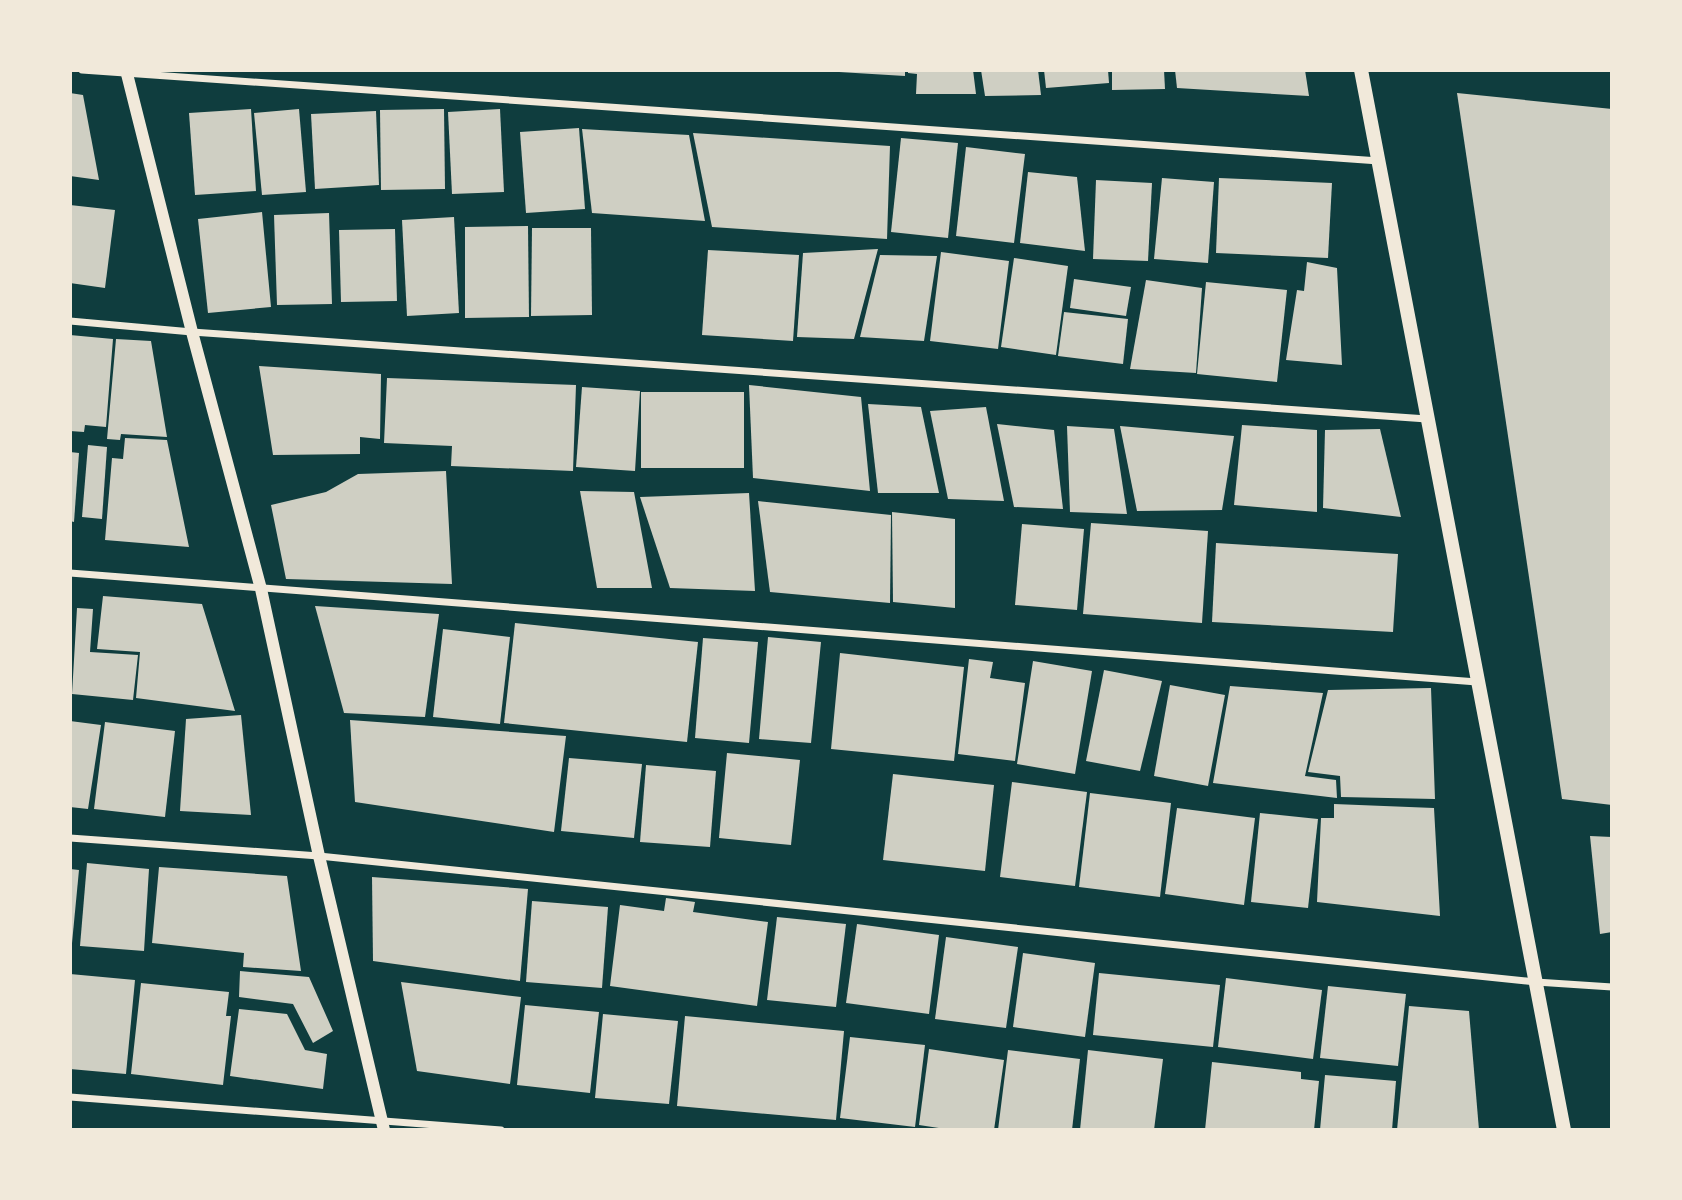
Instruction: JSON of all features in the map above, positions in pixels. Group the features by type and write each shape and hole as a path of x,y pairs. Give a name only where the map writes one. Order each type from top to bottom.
{"main road":[{"path":"1361,70 1564,1130"}],"street":[{"path":"82,70 1379,161"},
{"path":"127,72 192,332 261,589 319,856 382,1125"},
{"path":"70,321 192,332 1427,419"},
{"path":"70,573 1477,682"},
{"path":"70,838 319,856 1536,982 1612,987"},
{"path":"70,1097 382,1125 501,1130"}],"building":[{"path":"905,70 905,76 839,72"},
{"path":"908,70 973,70 976,94 916,94 917,74 908,73"},
{"path":"981,70 1038,70 1041,95 985,96"},
{"path":"1044,70 1108,70 1109,83 1046,88"},
{"path":"1112,70 1164,70 1165,89 1112,90"},
{"path":"1175,70 1305,70 1309,96 1177,88"},
{"path":"70,93 83,95 99,180 70,176"},
{"path":"1457,93 1612,109 1612,805 1562,799"},
{"path":"251,109 256,191 195,195 189,113"},
{"path":"299,109 306,192 262,195 254,113"},
{"path":"444,109 445,189 381,190 380,110"},
{"path":"500,109 504,192 452,194 448,112"},
{"path":"376,111 379,185 315,189 311,114"},
{"path":"579,128 585,209 526,213 520,132"},
{"path":"582,129 689,135 705,221 592,213"},
{"path":"693,133 890,146 887,239 712,227"},
{"path":"901,138 958,143 948,238 891,232"},
{"path":"966,147 1025,154 1014,243 956,236"},
{"path":"1028,172 1077,177 1085,251 1020,243"},
{"path":"1162,178 1214,182 1208,263 1154,259"},
{"path":"1219,178 1332,183 1328,258 1216,253"},
{"path":"1096,180 1152,183 1148,261 1093,259"},
{"path":"70,205 115,210 105,288 70,283"},
{"path":"262,212 271,307 208,313 198,219"},
{"path":"329,213 332,304 277,305 274,215"},
{"path":"454,217 459,313 407,316 402,220"},
{"path":"528,226 529,317 465,318 465,227"},
{"path":"532,228 591,228 592,315 531,316"},
{"path":"395,229 397,301 341,302 339,230"},
{"path":"878,249 854,339 797,337 803,253"},
{"path":"708,250 799,255 793,341 702,335"},
{"path":"941,252 1009,261 998,349 930,341"},
{"path":"880,255 937,256 924,341 860,337"},
{"path":"1014,258 1068,266 1056,355 1001,347"},
{"path":"1307,262 1337,268 1342,365 1286,360 1297,290 1304,291"},
{"path":"1074,279 1131,287 1126,316 1070,308"},
{"path":"1146,280 1202,288 1196,373 1130,369"},
{"path":"1206,282 1287,290 1277,382 1197,374"},
{"path":"1064,312 1128,319 1123,364 1058,356"},
{"path":"70,335 113,339 106,427 85,425 84,432 70,431"},
{"path":"116,339 151,341 167,437 121,434 120,440 107,439"},
{"path":"259,366 381,374 380,439 360,437 360,454 273,455"},
{"path":"387,378 576,385 573,471 451,466 452,446 384,443"},
{"path":"749,385 861,397 870,491 753,478"},
{"path":"582,387 640,391 635,471 576,467"},
{"path":"641,392 744,392 744,468 641,468"},
{"path":"868,404 921,407 939,493 878,493"},
{"path":"986,407 1004,501 948,499 930,411"},
{"path":"997,424 1054,430 1063,509 1014,507"},
{"path":"1242,425 1317,430 1317,512 1234,505"},
{"path":"1067,426 1114,429 1127,514 1070,512"},
{"path":"1120,426 1234,436 1222,510 1137,511"},
{"path":"1380,429 1401,517 1323,508 1325,430"},
{"path":"125,438 167,440 189,547 105,540 112,458 123,459"},
{"path":"88,445 107,447 102,519 82,517"},
{"path":"70,452 79,453 74,522 70,521"},
{"path":"446,471 452,584 286,579 271,505 326,492 358,474"},
{"path":"580,491 634,492 652,588 597,588"},
{"path":"749,493 755,591 670,588 640,497"},
{"path":"758,501 891,515 890,603 770,592"},
{"path":"892,512 955,519 955,608 893,602"},
{"path":"1091,523 1208,531 1202,623 1083,614"},
{"path":"1022,524 1084,529 1077,610 1015,605"},
{"path":"1216,543 1398,554 1393,632 1212,622"},
{"path":"103,596 202,604 235,711 136,698 140,652 97,649"},
{"path":"315,606 439,614 425,717 344,713"},
{"path":"77,608 93,609 90,652 138,655 133,700 72,694"},
{"path":"515,623 698,642 687,742 504,723"},
{"path":"443,629 510,637 500,724 433,717"},
{"path":"768,637 821,642 811,743 759,739"},
{"path":"703,638 758,642 749,743 695,738"},
{"path":"840,653 964,667 954,761 831,749"},
{"path":"969,659 993,662 990,678 1025,683 1015,761 958,754"},
{"path":"1033,661 1092,671 1075,774 1017,764"},
{"path":"1104,670 1162,681 1140,771 1086,761"},
{"path":"1170,685 1225,695 1208,786 1154,776"},
{"path":"1230,686 1323,693 1305,776 1336,780 1337,798 1213,783"},
{"path":"1431,688 1435,799 1341,797 1340,776 1308,772 1328,690"},
{"path":"241,715 251,815 180,811 186,719"},
{"path":"350,720 566,736 554,832 355,802"},
{"path":"70,721 101,725 88,809 70,807"},
{"path":"105,722 175,731 165,817 94,809"},
{"path":"727,753 800,760 791,845 719,838"},
{"path":"569,758 642,764 634,838 561,831"},
{"path":"646,765 716,771 710,847 640,842"},
{"path":"893,774 994,785 985,871 883,860"},
{"path":"1012,782 1087,792 1075,886 1000,877"},
{"path":"1090,793 1171,803 1160,897 1079,887"},
{"path":"1334,804 1434,808 1440,916 1317,902 1321,818 1334,818"},
{"path":"1177,808 1255,818 1244,905 1165,894"},
{"path":"1260,813 1318,819 1308,908 1251,902"},
{"path":"1590,836 1612,837 1612,932 1600,934"},
{"path":"87,863 149,869 144,951 80,946"},
{"path":"159,867 287,876 301,971 243,967 244,953 152,943"},
{"path":"70,869 79,870 72,943 70,943"},
{"path":"372,877 528,889 520,981 373,961"},
{"path":"666,898 695,902 693,912 768,922 757,1006 610,986 620,905 664,911"},
{"path":"532,901 608,907 602,988 526,982"},
{"path":"777,917 846,924 836,1007 767,1000"},
{"path":"857,924 939,935 929,1014 846,1003"},
{"path":"946,937 1018,947 1006,1028 935,1019"},
{"path":"1023,953 1095,963 1085,1037 1013,1027"},
{"path":"240,971 309,977 333,1031 313,1043 293,1004 239,997"},
{"path":"1099,973 1220,985 1213,1047 1093,1035"},
{"path":"70,974 135,980 126,1074 70,1069"},
{"path":"1226,978 1322,990 1313,1059 1218,1047"},
{"path":"401,982 521,997 510,1084 417,1071"},
{"path":"141,983 229,992 226,1016 231,1016 223,1085 131,1074"},
{"path":"1328,986 1406,994 1398,1066 1320,1058"},
{"path":"525,1005 599,1012 590,1093 517,1085"},
{"path":"1409,1006 1469,1011 1479,1130 1397,1130"},
{"path":"239,1009 287,1014 305,1050 327,1054 323,1089 230,1076"},
{"path":"603,1014 678,1021 669,1104 595,1098"},
{"path":"685,1016 844,1031 836,1120 677,1106"},
{"path":"850,1037 925,1045 915,1127 840,1118"},
{"path":"929,1049 1004,1060 994,1130 952,1130 919,1125"},
{"path":"1008,1050 1080,1059 1072,1130 998,1130"},
{"path":"1088,1050 1163,1059 1154,1130 1080,1130"},
{"path":"1212,1062 1301,1072 1301,1079 1319,1081 1314,1130 1205,1130"},
{"path":"1325,1075 1396,1081 1392,1130 1320,1130"}]}
